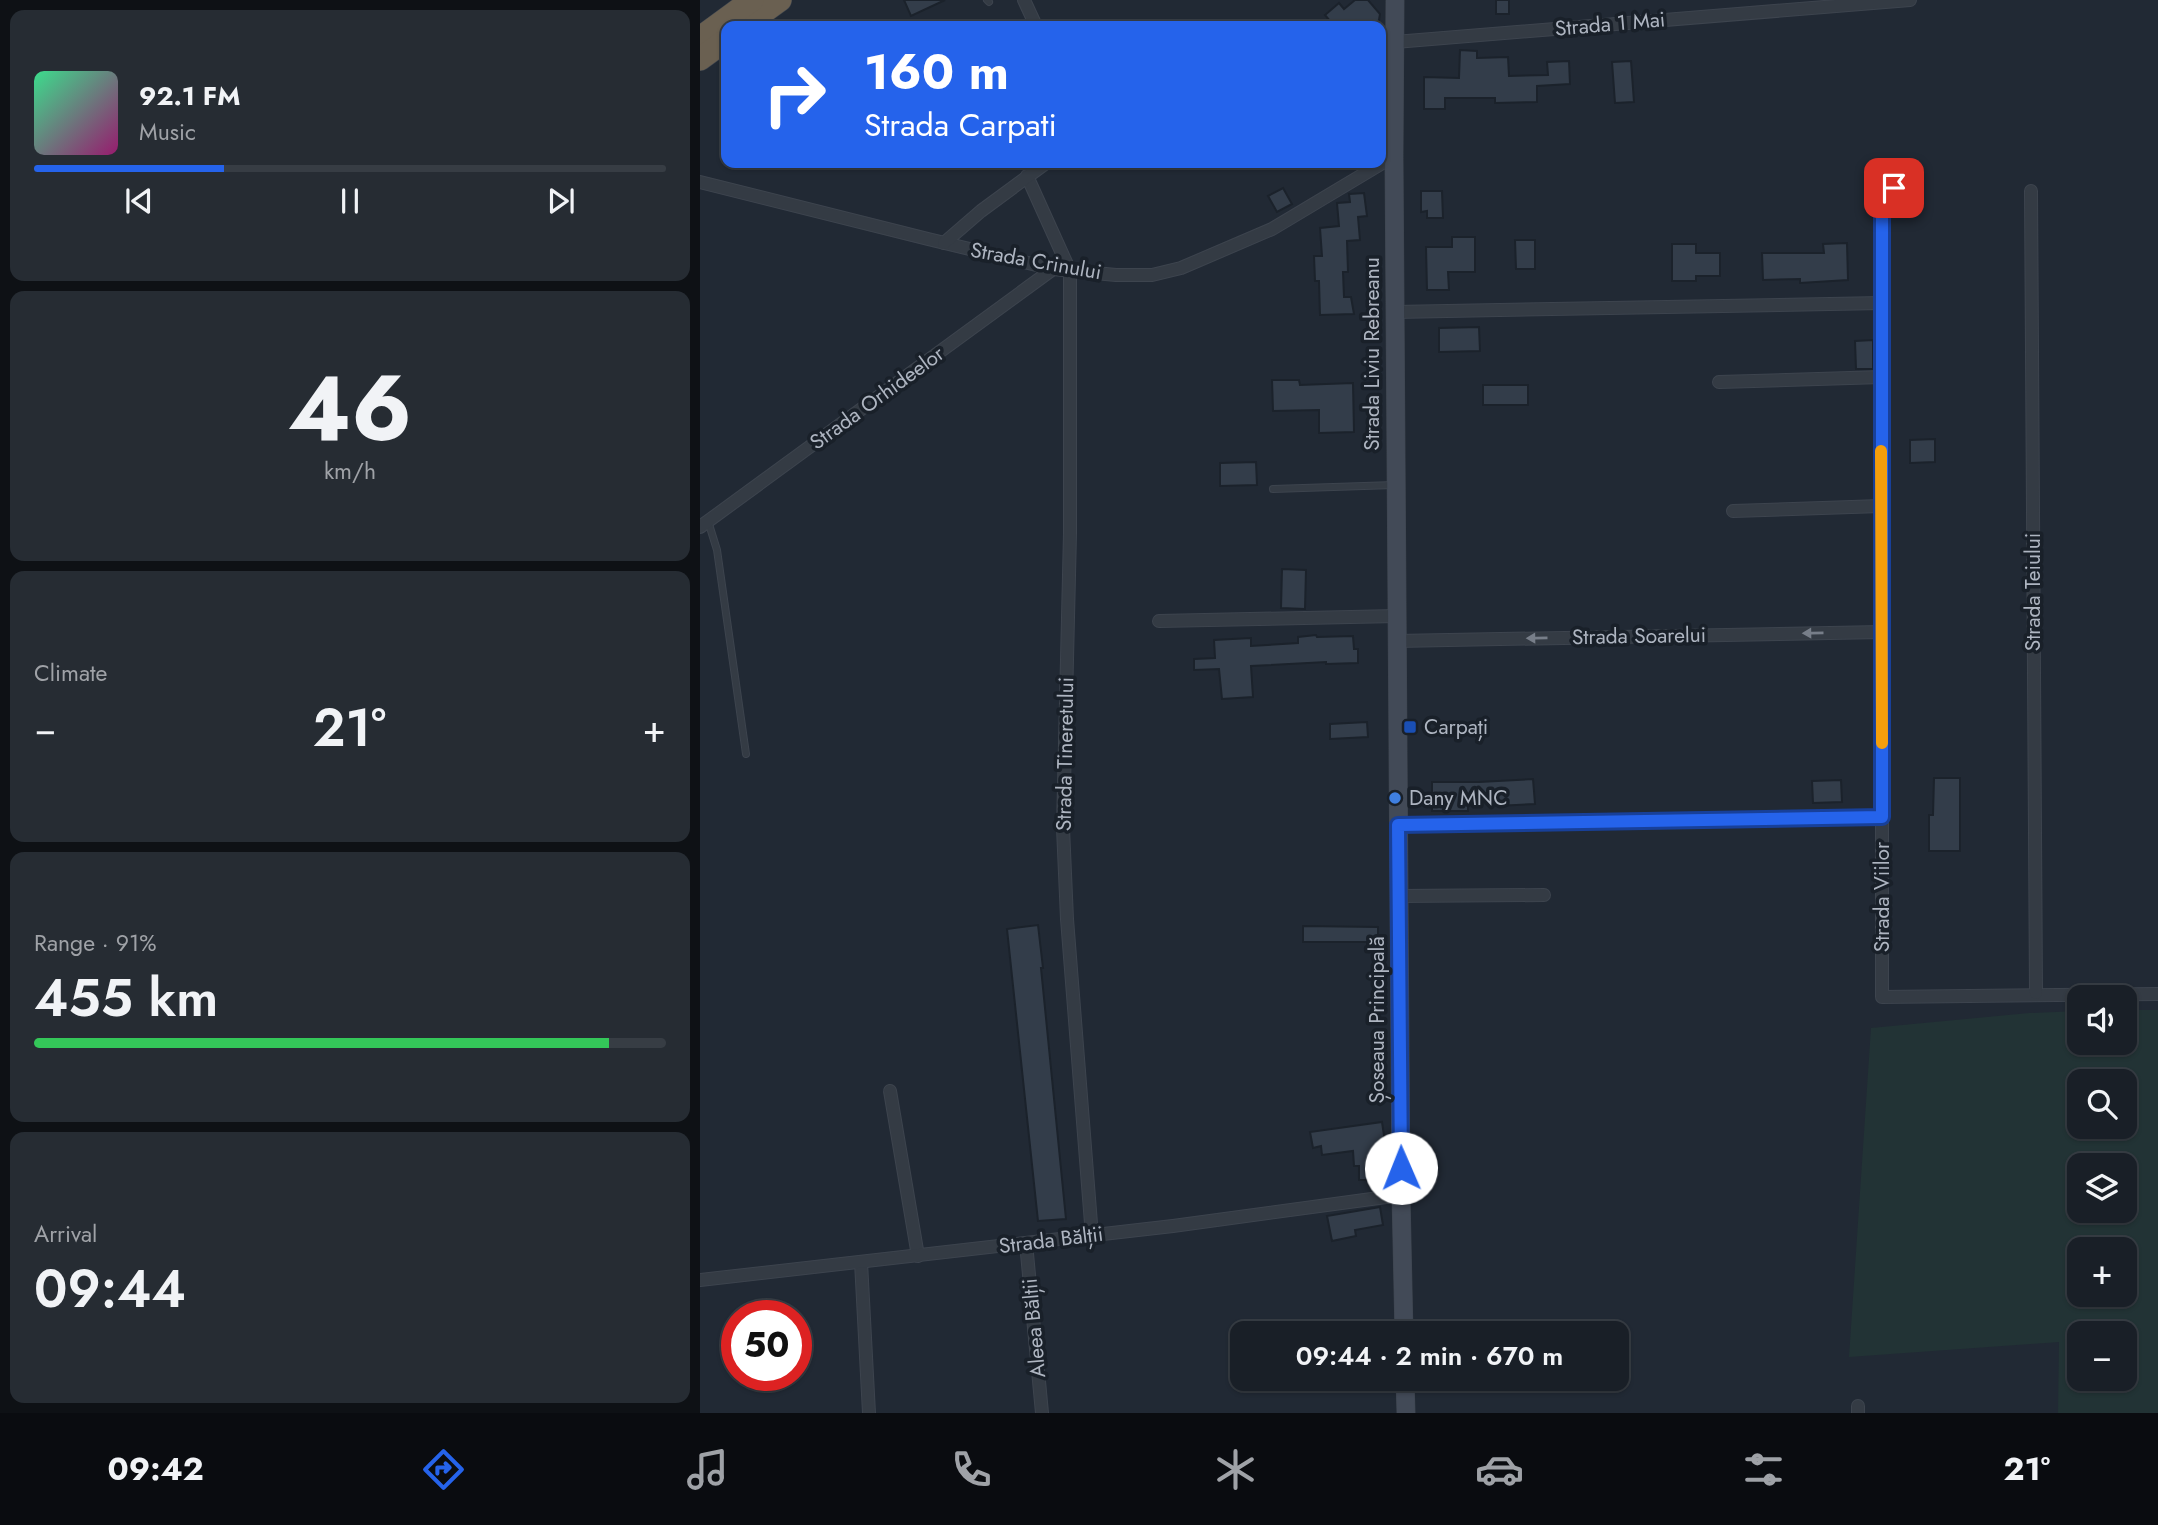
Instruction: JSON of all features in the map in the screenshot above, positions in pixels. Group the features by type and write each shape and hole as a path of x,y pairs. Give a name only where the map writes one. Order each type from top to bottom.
{"highway":[{"path":"723,21 752,0"},
{"path":"751,21 780,0"},
{"path":"700,38 721,23"},
{"path":"700,59 721,44"}],"main road":[{"name":"Strada Liviu Rebreanu","path":"1395,0 1398,707"},
{"name":"Șoseaua Principală","path":"1398,707 1404,1321"},
{"path":"1405,1391 1406,1413"}],"street":[{"path":"1024,0 1034,21"},
{"name":"Strada 1 Mai","path":"1395,42 1910,0"},
{"name":"Strada Crinului","path":"1386,161 1394,156"},
{"path":"944,243 981,211 1039,168"},
{"name":"Strada Crinului","path":"700,182 1053,269 1115,275 1152,275 1181,268 1272,229 1374,168"},
{"path":"1027,176 1070,271"},
{"name":"Strada Viilor","path":"1894,188 1882,214 1882,997 2036,993 2158,994"},
{"name":"Strada Teiului","path":"2031,191 2036,993"},
{"name":"Strada Orhideelor","path":"704,524 1053,269"},
{"name":"Strada Tineretului","path":"1070,271 1070,533 1063,841 1092,1236"},
{"path":"1395,312 1882,303"},
{"path":"1719,382 1882,377"},
{"path":"1733,511 1881,506"},
{"path":"1159,621 1397,615"},
{"name":"Strada Soarelui","path":"1397,640 1882,632"},
{"path":"1398,825 1882,817"},
{"path":"1399,897 1544,895"},
{"path":"890,1091 918,1256"},
{"name":"Strada Bălții","path":"700,1280 1092,1236 1401,1195"},
{"name":"Aleea Bălții","path":"1027,1243 1042,1413"},
{"path":"861,1262 869,1413"}],"lane":[{"path":"1273,488 1396,485"},
{"path":"704,524 717,550 746,754"}],"shaded area":[{"path":"2137,1010 2158,1010 2158,1413 2058,1413 2059,1342 1849,1357 1871,1028 2067,1011 2067,1055 2137,1055"}],"building":[{"path":"904,0 945,0 911,16"},
{"path":"1355,0 1368,0 1380,14 1379,20 1330,21 1325,15 1339,3 1344,9"},
{"path":"1496,0 1509,0 1509,14 1496,14"},
{"path":"1460,50 1477,51 1477,58 1508,57 1509,76 1548,75 1547,62 1569,61 1570,84 1537,86 1537,102 1495,103 1495,98 1445,98 1445,109 1424,109 1424,77 1459,78"},
{"path":"1631,61 1634,102 1615,103 1612,62"},
{"path":"1283,188 1292,204 1277,212 1268,196"},
{"path":"1421,191 1442,191 1443,218 1427,218 1427,211 1421,212"},
{"path":"1364,193 1367,216 1358,217 1360,240 1347,241 1348,272 1343,272 1344,297 1351,297 1354,314 1320,315 1319,281 1315,281 1314,256 1322,256 1320,228 1339,226 1337,203 1350,202 1349,194"},
{"path":"1452,237 1475,237 1475,272 1448,272 1449,290 1427,290 1426,247 1452,247"},
{"path":"1515,240 1535,240 1535,269 1516,269"},
{"path":"1847,243 1848,280 1800,283 1800,279 1763,280 1762,253 1824,253 1823,244"},
{"path":"1672,244 1696,244 1696,253 1720,253 1720,276 1696,276 1696,281 1672,281"},
{"path":"1479,327 1480,351 1439,352 1439,328"},
{"path":"1873,340 1873,369 1856,369 1855,341"},
{"path":"1272,380 1299,380 1300,385 1353,383 1354,432 1319,433 1319,410 1273,411"},
{"path":"1483,385 1528,385 1528,405 1483,405"},
{"path":"1935,439 1935,462 1910,463 1910,440"},
{"path":"1256,462 1257,485 1220,486 1220,463"},
{"path":"1282,569 1306,570 1305,609 1281,608"},
{"path":"1353,636 1354,649 1358,649 1358,663 1251,666 1253,697 1222,699 1219,669 1194,670 1194,659 1215,658 1214,640 1251,638 1251,646 1298,643 1298,637"},
{"path":"1367,722 1368,737 1330,739 1330,724"},
{"path":"1934,778 1960,778 1960,851 1929,851 1929,815 1933,815"},
{"path":"1533,779 1535,804 1496,806 1496,793 1468,794 1468,811 1432,811 1432,782"},
{"path":"1841,780 1842,802 1813,803 1812,781"},
{"path":"1038,925 1066,1219 1038,1221 1007,929"},
{"path":"1303,926 1378,927 1378,942 1303,942"},
{"path":"1382,1122 1385,1142 1383,1180 1359,1180 1359,1166 1354,1166 1353,1151 1322,1155 1321,1146 1313,1148 1310,1132"},
{"path":"1380,1207 1383,1225 1355,1230 1356,1236 1332,1241 1327,1216"}],"slow traffic":[{"path":"1881,451 1882,743"}],"place":[{"name":"Carpați","path":"1410,727"},
{"name":"Dany MNC","path":"1395,798"}],"route":[{"path":"1401,1168 1398,825 1882,817 1882,214 1894,188"}]}
